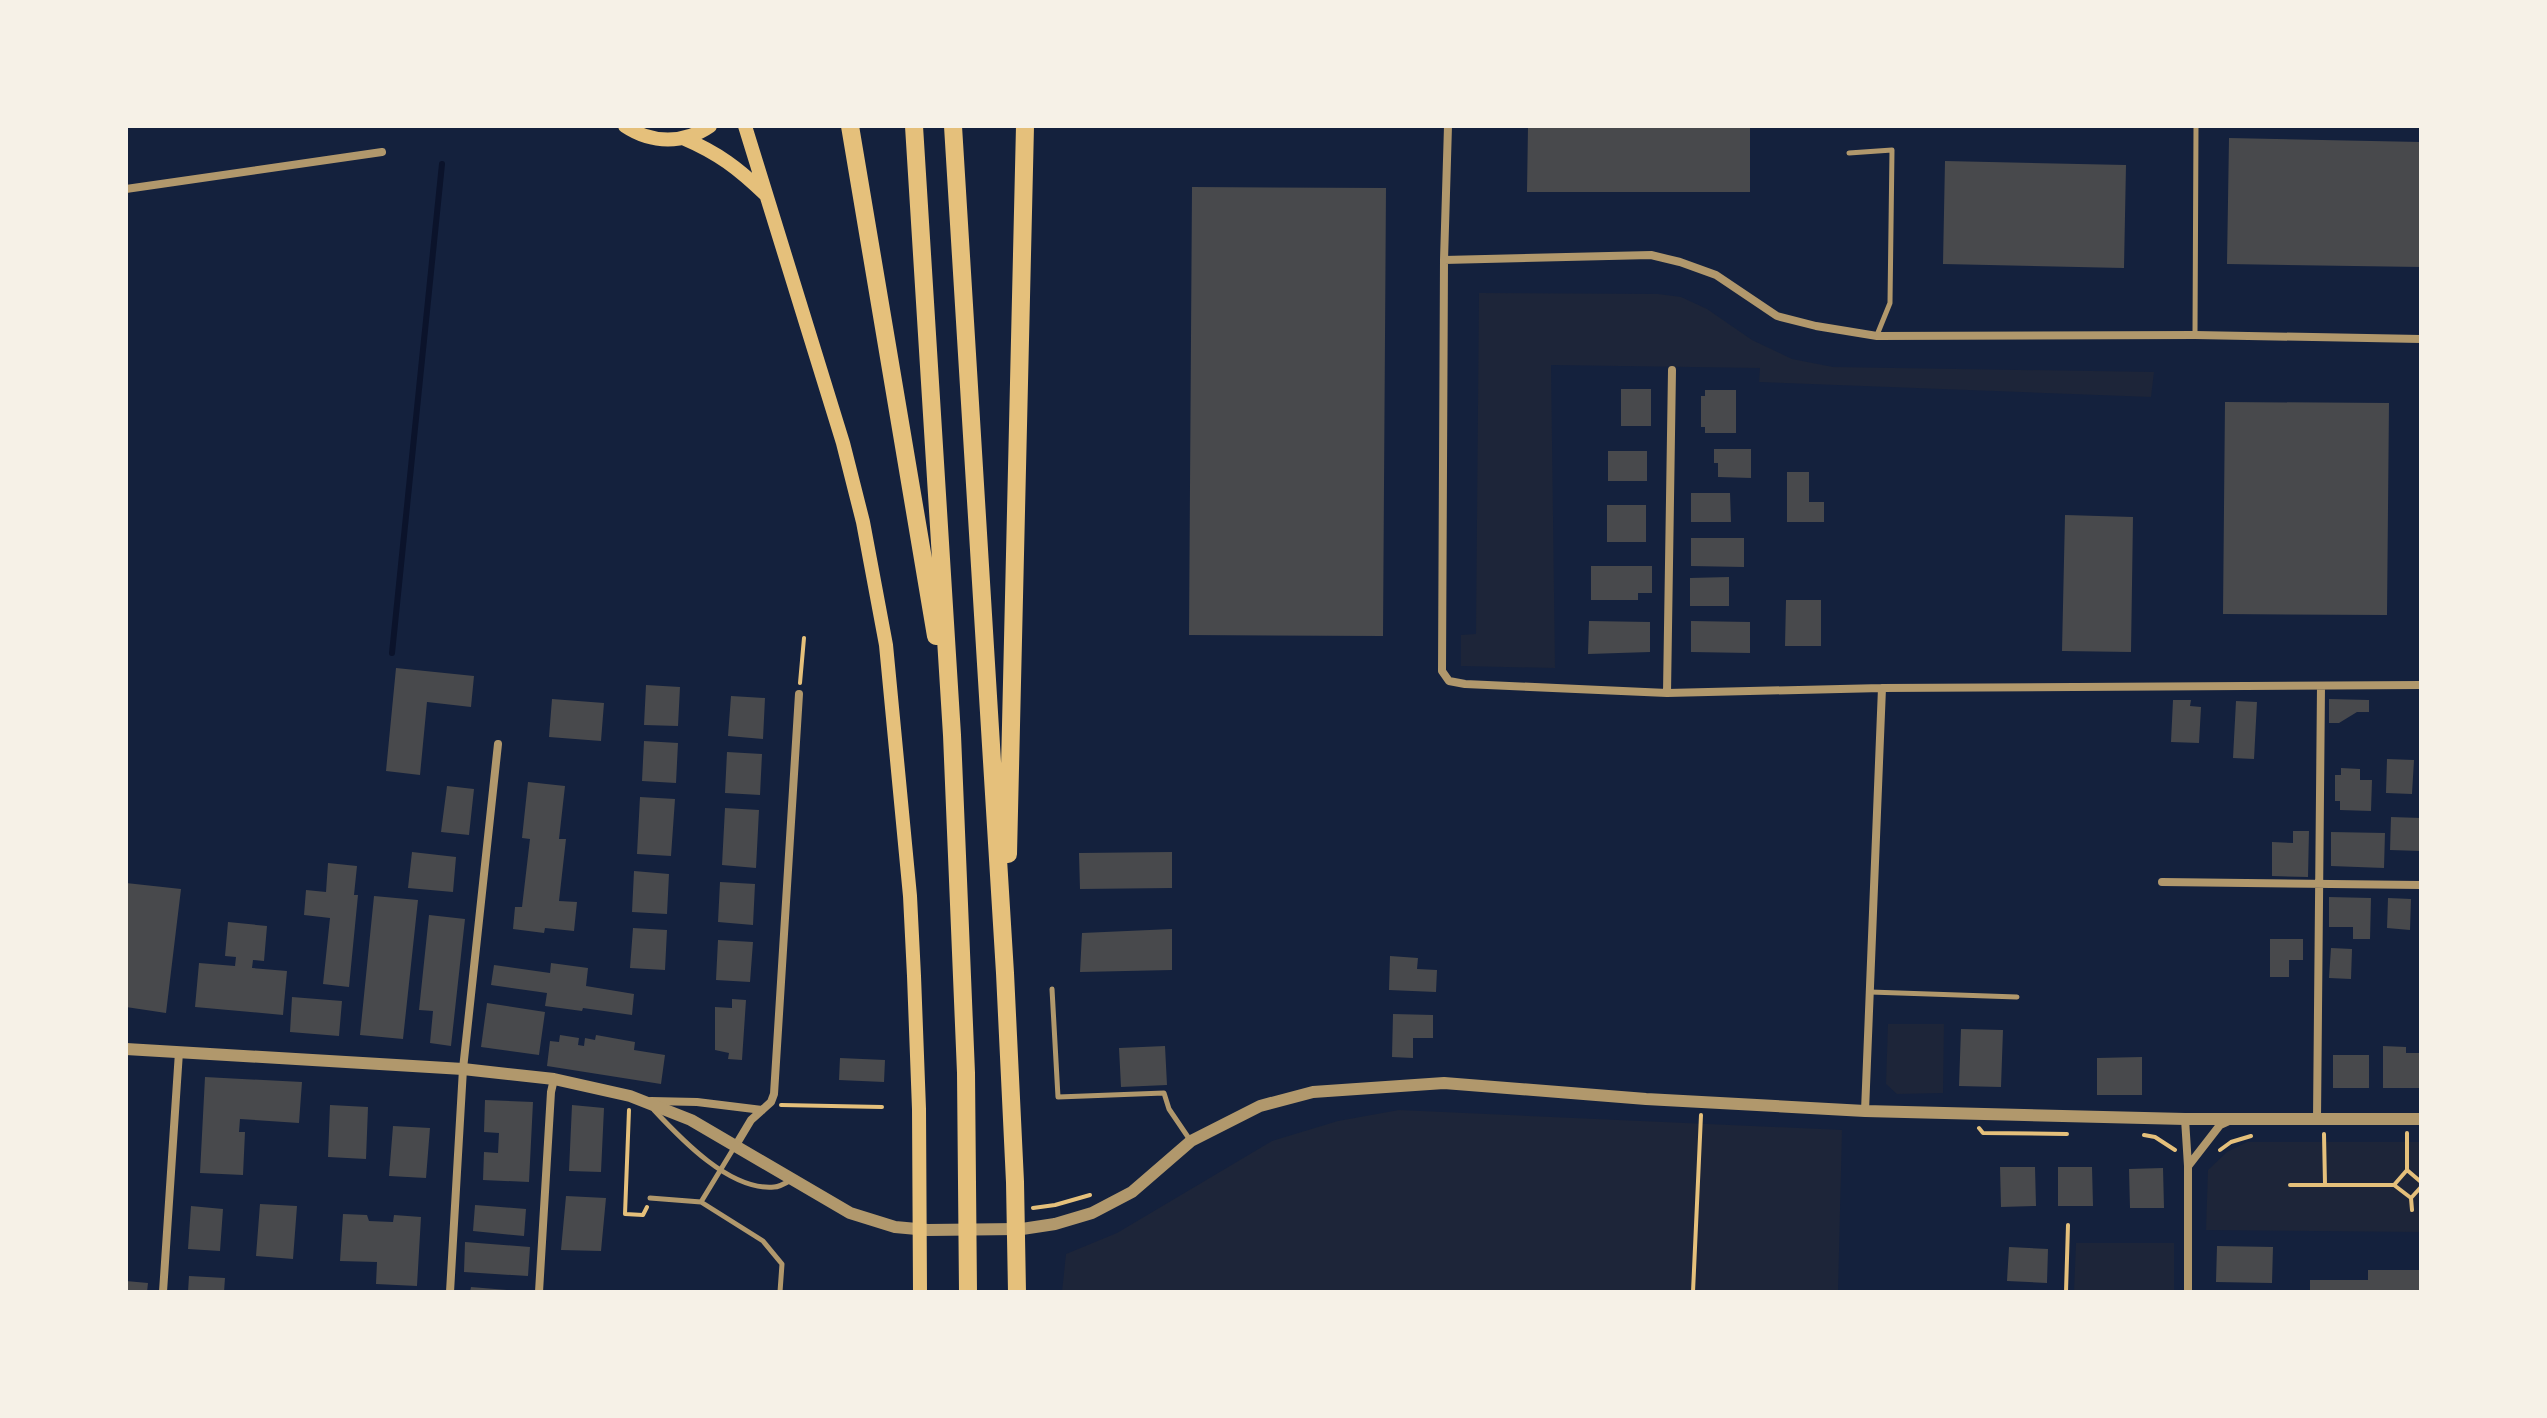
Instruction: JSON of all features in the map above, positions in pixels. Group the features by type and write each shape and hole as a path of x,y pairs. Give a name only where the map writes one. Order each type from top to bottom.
{"highway":[{"path":"850,126 952,735"},
{"path":"914,126 952,735 963,986 968,1292"},
{"path":"953,126 1005,973 1017,1292"},
{"path":"1005,973 1025,126"}],"main road":[{"path":"625,126 657,139 683,138 710,126"},
{"path":"745,126 843,443 863,522 886,645 910,896 919,1109 920,1292"},
{"path":"683,138 724,158 766,196"}],"street":[{"path":"1448,126 1444,260 1442,671 1449,681 1667,693 1882,688 2421,685"},
{"path":"126,189 382,152"},
{"path":"1444,260 1651,255 1716,275 1777,316 1877,336 2195,335 2421,339"},
{"path":"1667,693 1672,370"},
{"path":"2317,1119 2321,686"},
{"path":"1865,1111 1882,688"},
{"path":"736,1145 751,1120 771,1102 799,694"},
{"path":"450,1292 463,1069 498,744"},
{"path":"2162,882 2421,885"},
{"path":"126,1049 463,1069 554,1079 630,1096 691,1120 850,1213 895,1227 928,1230 992,1230 1055,1224 1092,1213 1132,1192 1191,1141 1260,1106 1313,1092 1444,1083 1865,1111 2185,1119 2414,1119"},
{"path":"163,1292 179,1052"},
{"path":"539,1292 554,1079"},
{"path":"645,1100 697,1102 762,1110"},
{"path":"2188,1170 2220,1125 2236,1118"},
{"path":"2185,1119 2188,1292"}],"lane":[{"path":"2195,335 2196,126"},
{"path":"1849,153 1892,150 1890,303 1877,336"},
{"path":"1052,989 1058,1097 1164,1093 1169,1109 1191,1141"},
{"path":"1870,992 2017,997"},
{"path":"645,1100 673,1130 721,1170 737,1179 776,1188 791,1180"},
{"path":"701,1202 736,1145"},
{"path":"650,1198 701,1202 763,1241 782,1264 780,1292"}],"path":[{"path":"799,694 804,638"},
{"path":"630,1096 625,1214 643,1215 650,1198"},
{"path":"771,1102 784,1106 882,1107"},
{"path":"1693,1292 1701,1102"},
{"path":"1967,1113 1983,1133 2077,1134"},
{"path":"2394,1185 2407,1170 2407,1134 2414,1119"},
{"path":"2215,1154 2231,1142 2263,1133"},
{"path":"2407,1134 2421,1133"},
{"path":"2139,1134 2155,1137 2171,1147 2179,1155 2183,1174 2188,1170"},
{"path":"2310,1134 2324,1134 2325,1184"},
{"path":"2407,1170 2421,1184 2411,1198 2412,1210"},
{"path":"2290,1185 2394,1185 2411,1198"},
{"path":"2066,1292 2068,1225"}],"shaded area":[{"path":"1479,293 1658,294 1681,297 1707,309 1752,340 1792,359 1833,367 2154,372 2151,397 1759,382 1760,368 1551,365 1555,668 1461,666 1461,635 1476,634"},
{"path":"1888,1024 1944,1024 1943,1093 1897,1094 1886,1084"},
{"path":"1399,1110 1842,1130 1838,1292 1062,1292 1066,1254 1117,1233 1272,1141 1338,1121"},
{"path":"2247,1142 2421,1142 2421,1232 2206,1230 2208,1170 2227,1152"},
{"path":"2076,1243 2174,1243 2174,1292 2074,1292"}],"building":[{"path":"1528,126 1750,126 1750,192 1527,192"},
{"path":"2229,138 2421,142 2421,267 2227,264"},
{"path":"1945,161 2126,165 2124,268 1943,264"},
{"path":"1192,187 1386,188 1383,636 1189,635"},
{"path":"1621,389 1651,389 1651,426 1621,426"},
{"path":"1705,390 1736,390 1736,433 1705,433 1705,427 1701,427 1701,396 1705,396"},
{"path":"2225,402 2389,403 2387,615 2223,614"},
{"path":"1714,449 1751,449 1751,478 1718,477"},
{"path":"1608,451 1647,451 1647,481 1608,481"},
{"path":"1787,472 1809,472 1809,502 1824,502 1824,522 1787,522"},
{"path":"1691,493 1730,493 1731,522 1691,522"},
{"path":"1607,505 1646,505 1646,542 1607,542"},
{"path":"2065,515 2133,517 2131,652 2062,651"},
{"path":"1691,538 1744,538 1744,567 1691,566"},
{"path":"1591,566 1652,566 1652,593 1638,593 1638,600 1591,600"},
{"path":"1729,577 1729,606 1690,606 1690,578"},
{"path":"1786,600 1821,600 1821,646 1785,646"},
{"path":"1589,621 1650,622 1650,652 1588,654"},
{"path":"1691,621 1750,622 1750,653 1691,652"},
{"path":"396,668 474,676 471,707 427,702 420,775 386,771"},
{"path":"646,685 680,687 678,726 644,725"},
{"path":"731,696 765,698 763,739 728,736"},
{"path":"552,699 604,703 601,741 549,737"},
{"path":"2329,699 2369,700 2369,712 2357,712 2339,723 2329,723"},
{"path":"2173,700 2191,700 2190,706 2201,707 2199,743 2171,742"},
{"path":"2236,701 2257,702 2254,759 2233,758"},
{"path":"644,741 678,743 676,783 642,781"},
{"path":"727,752 762,754 760,795 725,793"},
{"path":"2387,759 2414,760 2412,794 2386,793"},
{"path":"2341,768 2360,769 2360,780 2372,780 2371,811 2340,810 2340,801 2335,801 2335,775 2341,775"},
{"path":"528,782 565,786 559,839 566,839 559,901 577,902 574,931 545,928 544,933 513,929 515,907 522,907 530,839 522,838"},
{"path":"447,786 474,789 469,835 441,832"},
{"path":"640,797 675,799 671,856 637,854"},
{"path":"725,808 759,810 756,868 722,865"},
{"path":"2391,817 2421,818 2421,851 2390,850"},
{"path":"2293,831 2309,831 2308,877 2272,876 2272,842 2293,843"},
{"path":"2331,832 2385,833 2384,868 2331,866"},
{"path":"412,852 456,857 453,892 408,888"},
{"path":"1172,852 1172,888 1080,889 1079,853"},
{"path":"328,863 357,866 354,895 358,895 349,987 323,984 330,918 304,915 306,890 326,892"},
{"path":"634,871 669,874 667,914 632,912"},
{"path":"720,882 755,884 753,925 718,922"},
{"path":"126,883 181,889 166,1013 126,1007"},
{"path":"374,896 418,900 403,1039 360,1035"},
{"path":"2329,897 2371,898 2370,939 2353,939 2353,927 2329,927"},
{"path":"2388,898 2411,899 2410,930 2387,928"},
{"path":"429,915 465,919 451,1046 430,1043 433,1011 419,1010"},
{"path":"228,922 267,926 264,961 253,960 252,968 287,971 283,1015 195,1007 199,963 235,966 236,957 225,956"},
{"path":"633,928 667,930 665,970 630,968"},
{"path":"1172,929 1172,970 1080,972 1082,933"},
{"path":"2270,939 2303,939 2303,960 2289,960 2289,977 2270,977"},
{"path":"718,940 753,942 750,982 716,980"},
{"path":"2331,948 2352,949 2351,979 2329,978"},
{"path":"1390,956 1418,958 1417,969 1437,970 1436,992 1389,990"},
{"path":"551,963 588,968 586,986 634,994 632,1015 545,1006 547,993 491,985 494,965 550,973"},
{"path":"292,997 342,1001 339,1036 290,1032"},
{"path":"732,999 746,1000 742,1060 728,1059 729,1053 715,1050 715,1007 732,1008"},
{"path":"487,1003 545,1012 539,1055 481,1047"},
{"path":"1393,1014 1433,1015 1433,1038 1413,1038 1413,1058 1392,1057"},
{"path":"1961,1029 2003,1030 2001,1087 1959,1086"},
{"path":"560,1035 579,1038 578,1045 584,1046 585,1038 595,1040 596,1035 635,1042 634,1050 665,1055 661,1084 547,1066 550,1041 559,1042"},
{"path":"1165,1046 1167,1085 1121,1087 1119,1048"},
{"path":"2383,1046 2406,1047 2406,1053 2421,1053 2421,1088 2383,1088"},
{"path":"2333,1055 2369,1055 2369,1088 2333,1088"},
{"path":"2142,1057 2142,1095 2097,1095 2097,1058"},
{"path":"840,1058 885,1060 884,1082 839,1080"},
{"path":"205,1077 302,1082 299,1123 240,1119 239,1132 245,1132 243,1175 200,1173"},
{"path":"485,1100 533,1102 529,1182 483,1180 484,1152 498,1153 499,1133 484,1132"},
{"path":"330,1105 368,1107 366,1159 328,1157"},
{"path":"572,1105 604,1108 601,1172 569,1171"},
{"path":"393,1126 430,1128 426,1178 389,1176"},
{"path":"2000,1167 2035,1167 2036,1206 2001,1207"},
{"path":"2058,1167 2092,1167 2093,1206 2058,1206"},
{"path":"2163,1168 2164,1208 2130,1208 2129,1169"},
{"path":"566,1196 606,1198 601,1251 561,1250"},
{"path":"260,1204 297,1206 293,1259 256,1256"},
{"path":"475,1205 526,1209 524,1236 473,1231"},
{"path":"191,1206 223,1209 220,1251 188,1249"},
{"path":"343,1214 367,1215 369,1221 393,1222 394,1215 421,1217 417,1286 376,1284 377,1262 340,1261"},
{"path":"465,1242 530,1247 528,1276 464,1272"},
{"path":"2217,1246 2273,1247 2272,1283 2216,1282"},
{"path":"2009,1247 2048,1249 2047,1283 2007,1281"},
{"path":"2368,1270 2421,1270 2421,1292 2310,1292 2310,1280 2368,1280"},
{"path":"189,1276 225,1278 224,1292 188,1292"},
{"path":"126,1281 148,1283 147,1292 126,1292"},
{"path":"471,1287 507,1290 507,1292 470,1292"}],"waterway":[{"path":"392,653 442,164"}]}
